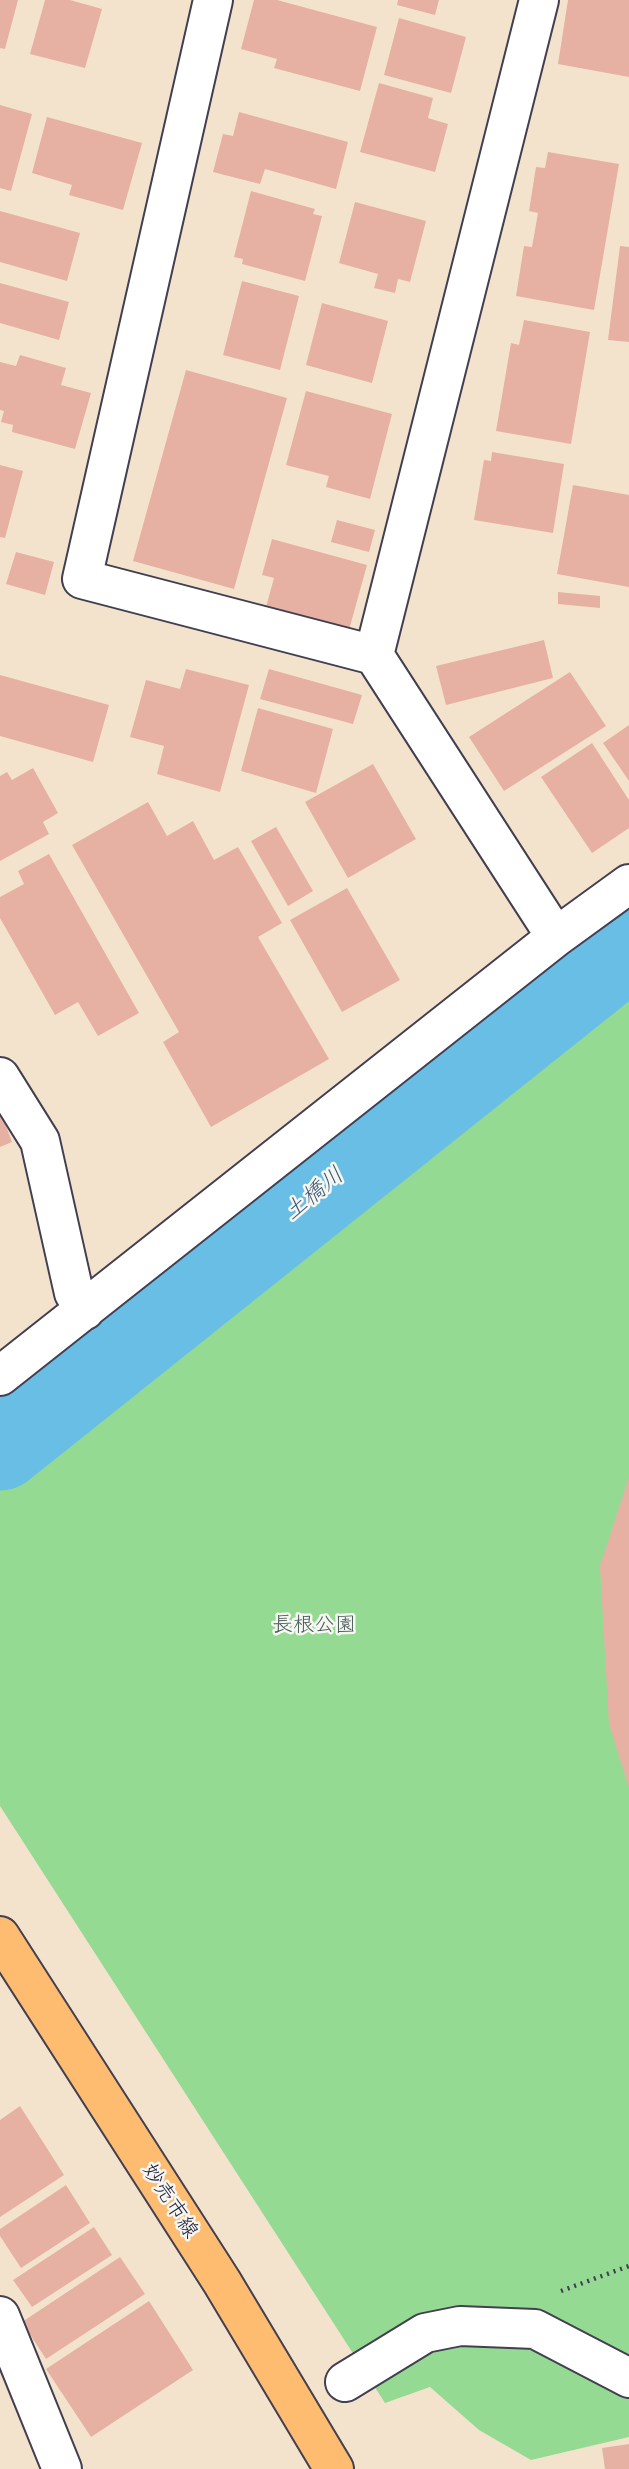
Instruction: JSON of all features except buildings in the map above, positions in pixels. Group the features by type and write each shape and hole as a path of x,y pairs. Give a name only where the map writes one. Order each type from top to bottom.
{"main road":[{"name":"妙売市線","path":"3,1948 222,2282 334,2469"}],"street":[{"path":"213,0 82,579 373,655 556,937"},
{"path":"373,655 539,0"},
{"path":"0,1376 556,937 629,884"},
{"path":"0,1077 40,1141 74,1293 85,1310"},
{"path":"0,2316 62,2469"},
{"path":"345,2382 425,2333 460,2326 535,2329 629,2378"}],"green space":[{"name":"長根公園","path":"629,926 629,2437 531,2460 479,2430 430,2387 385,2403 0,1806 0,1444 139,1342 138,1317 404,1101"}],"waterway":[{"name":"土橋川","path":"0,1445 629,943"}]}
